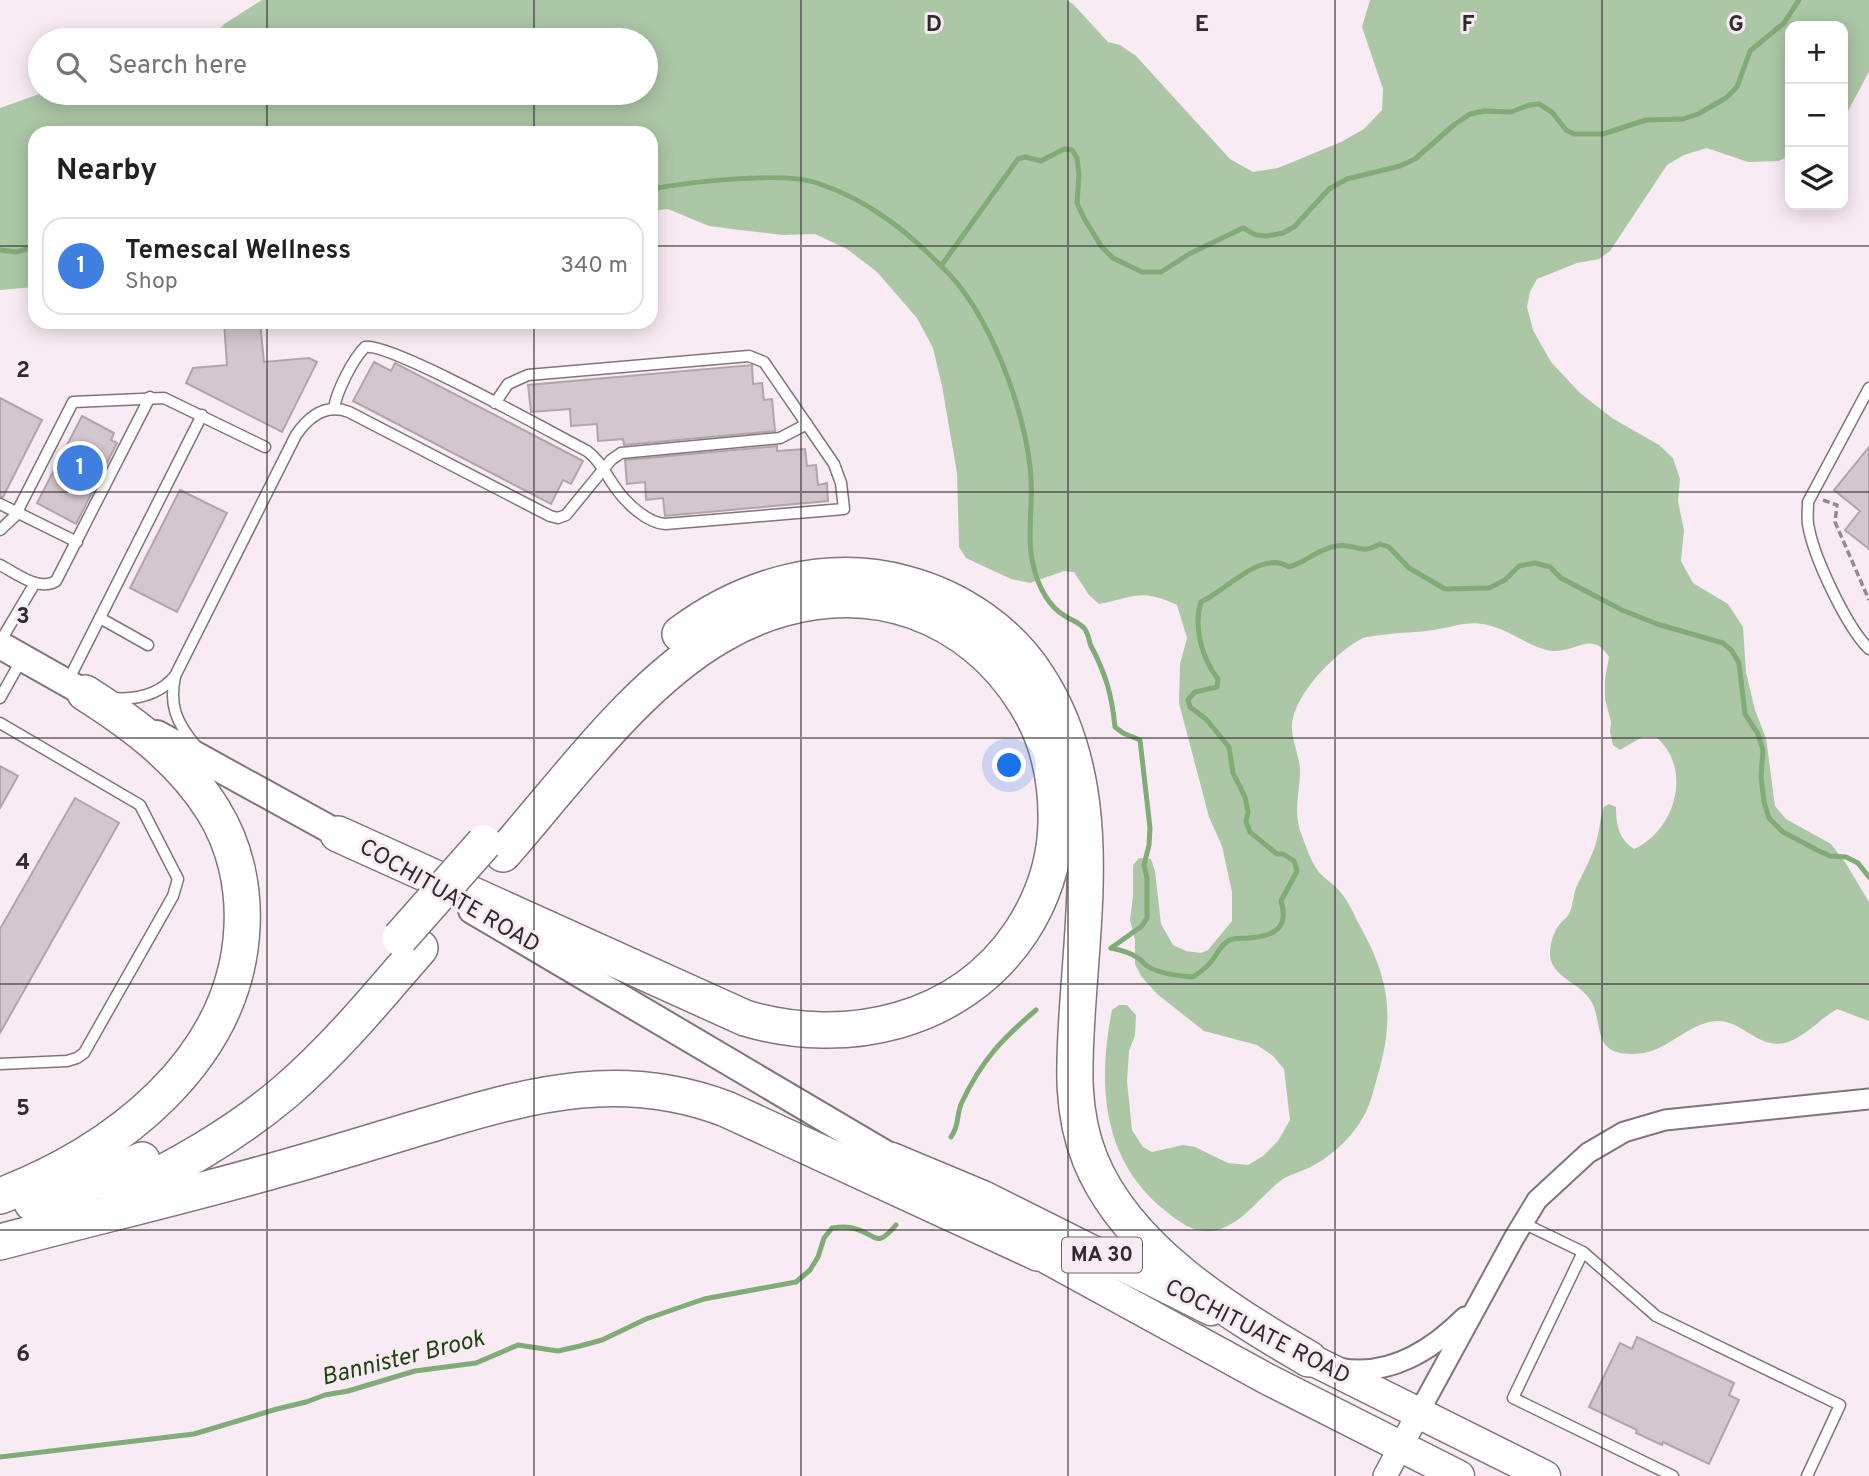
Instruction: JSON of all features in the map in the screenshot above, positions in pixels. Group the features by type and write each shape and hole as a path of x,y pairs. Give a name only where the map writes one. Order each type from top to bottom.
{"highway":[{"path":"0,1242 72,1217 148,1181 198,1154 283,1093 317,1062 410,943 494,848 635,673 677,636 722,606 765,588 796,579 847,575 913,585 941,596 969,611 1005,638 1032,668 1062,720 1076,764 1083,808 1086,855 1074,1089 1082,1135 1095,1170 1113,1203 1154,1249 1224,1304 1309,1359"},
{"path":"338,834 745,1018 790,1028 855,1030 898,1022 939,1005 975,982 1006,952 1032,914 1049,874 1056,829 1055,784 1044,742 1028,706 1005,673 968,639 931,618 891,605 863,600 816,601 787,607 746,622 719,636 676,666 494,848"},
{"path":"0,1196 80,1158 122,1129 164,1092 187,1067 213,1030 229,997 239,962 243,919 240,889 231,848 220,822 196,786 179,767 143,734 76,688"},
{"path":"0,1211 48,1198 110,1175 160,1150 206,1122 260,1082 307,1041 410,943"},
{"path":"0,1242 282,1168 507,1101 559,1091 611,1088 658,1091 718,1106 1038,1254"}],"main road":[{"name":"COCHITUATE ROAD","path":"8,648 489,919 892,1158 1038,1254 1229,1358 1459,1476"},
{"name":"COCHITUATE ROAD","path":"892,1158 1003,1206 1545,1476"}],"street":[{"path":"1385,1476 1537,1200 1588,1153 1624,1132 1680,1118 1869,1099"},
{"path":"1309,1359 1358,1371 1381,1368 1405,1360 1447,1335 1484,1295"}],"lane":[{"path":"334,409 337,396 358,354 369,346 421,365 587,451 595,457 618,492 647,517 660,524 844,509 837,470 764,362 749,356 528,375 508,384 495,403"},
{"path":"1869,388 1808,502 1808,523 1813,543 1846,619 1869,649"},
{"path":"0,565 35,583 49,585 56,581 150,397"},
{"path":"0,530 11,522 17,512 74,402 150,397 170,399 265,447"},
{"path":"221,769 201,752 176,719 172,701 175,676 296,435 317,413 334,409 349,412 554,518 566,515 603,470 621,453 780,438 807,424"},
{"path":"175,676 158,691 139,697 114,698 76,688 100,618 202,415"},
{"path":"0,504 77,542"},
{"path":"0,698 8,648 35,583"},
{"path":"100,618 148,645"},
{"path":"0,723 140,805 178,879 173,897 84,1053 68,1061 0,1064"},
{"path":"1523,1223 1583,1252 1656,1316 1840,1405 1807,1476"},
{"path":"1583,1252 1513,1398 1673,1476"}],"path":[{"path":"1829,490 1823,500 1837,505 1835,522 1869,600"}],"green space":[{"path":"262,0 1066,0 1073,4 1108,42 1120,45 1136,56 1230,159 1253,172 1278,168 1341,142 1364,129 1382,110 1383,89 1362,27 1370,0 1869,0 1869,72 1848,111 1848,21 1785,21 1785,158 1779,161 1748,162 1707,148 1684,155 1667,165 1610,251 1599,259 1577,263 1537,279 1530,292 1527,307 1533,330 1551,362 1580,393 1612,418 1659,445 1673,458 1680,479 1678,501 1684,530 1681,561 1693,583 1728,604 1743,627 1746,672 1755,710 1766,738 1775,806 1786,819 1831,844 1869,902 1869,1021 1837,1009 1801,1035 1777,1044 1720,1021 1698,1026 1663,1046 1644,1053 1620,1053 1606,1046 1590,1000 1560,974 1551,961 1551,943 1570,911 1576,888 1595,845 1604,807 1609,804 1616,807 1619,831 1634,849 1649,840 1660,828 1675,798 1674,765 1667,750 1656,737 1642,737 1620,750 1613,745 1605,699 1609,657 1596,645 1590,643 1562,650 1546,650 1500,629 1476,623 1363,638 1331,661 1311,683 1297,707 1292,725 1300,767 1297,813 1299,828 1318,871 1339,890 1349,904 1378,964 1383,982 1386,1037 1371,1099 1357,1127 1338,1148 1314,1165 1283,1179 1233,1223 1206,1231 1182,1223 1145,1192 1129,1170 1117,1146 1106,1094 1107,1038 1112,1010 1119,1005 1127,1005 1136,1015 1127,1081 1132,1130 1143,1147 1152,1152 1183,1145 1195,1147 1228,1163 1248,1165 1263,1156 1278,1141 1290,1120 1284,1069 1273,1056 1257,1045 1204,1031 1157,994 1141,976 1135,964 1135,940 1130,920 1133,865 1139,858 1151,859 1155,871 1161,924 1173,945 1186,951 1201,953 1208,950 1232,921 1232,892 1222,846 1209,817 1179,703 1180,664 1187,638 1177,605 1146,595 1099,604 1089,595 1074,572 1064,571 1030,583 1011,579 966,558 959,547 957,473 942,386 933,348 917,318 877,272 847,249 815,234 783,235 709,226 668,209 658,210 658,126 28,126 28,288 0,290 0,108 28,98 28,105 658,105 658,28 220,28"}],"building":[{"path":"224,329 261,329 264,362 309,358 317,362 282,432 186,383 193,368 227,365"},
{"path":"374,362 391,371 395,363 583,461 571,484 563,480 551,504 353,401"},
{"path":"752,365 753,384 762,383 764,400 772,399 775,431 624,445 623,439 598,441 597,424 571,426 570,409 531,412 528,385"},
{"path":"0,398 42,420 3,497 0,497"},
{"path":"82,416 114,433 111,440 117,443 76,524 37,503"},
{"path":"777,446 777,451 805,449 807,466 816,465 818,485 827,483 828,501 665,516 663,498 646,500 645,482 627,484 625,460"},
{"path":"1869,447 1869,549 1845,530 1860,511 1834,490"},
{"path":"180,490 227,513 177,612 130,588"},
{"path":"0,766 18,776 0,808"},
{"path":"75,798 119,823 0,1033 0,929"},
{"path":"1637,1337 1734,1383 1729,1395 1739,1400 1709,1464 1663,1442 1662,1445 1636,1433 1637,1430 1589,1407 1620,1343 1632,1349"}],"waterway":[{"name":"Bannister Brook","path":"1111,948 1142,926 1147,918 1147,878 1144,865 1150,828 1140,740 1115,727 1108,685 1086,631 1054,607 1038,582 1030,546 1031,478 1028,452 1013,394 990,335 958,285 941,266 1018,159 1025,157 1041,161 1064,149 1072,150 1077,158 1079,174 1077,203 1101,246 1113,258 1142,272 1161,272 1191,253 1243,228 1256,235 1283,233 1294,227 1329,189 1347,179 1400,166 1415,159 1470,114 1484,111 1511,112 1539,104 1552,112 1566,130 1574,134 1603,134 1646,120 1683,119 1698,114 1726,98 1737,87 1750,51 1784,23 1799,0"},
{"path":"658,188 759,178 817,183 852,198 884,217 941,266"},
{"path":"0,250 16,252 28,249"},
{"path":"1111,948 1132,954 1157,971 1193,977 1208,965 1228,941 1267,935 1282,924 1281,901 1297,871 1294,861 1283,854 1277,854 1250,832 1246,822 1248,812 1245,797 1233,773 1229,747 1206,719 1190,707 1188,700 1195,692 1217,687 1218,679 1207,662 1200,642 1199,611 1201,602 1255,567 1267,563 1289,567 1336,546 1367,549 1380,544 1389,547 1409,568 1445,589 1489,588 1505,580 1519,566 1535,563 1550,567 1561,578 1622,610 1657,624 1723,643 1739,663 1745,714 1758,734 1763,750 1761,777 1769,818 1783,832 1817,850 1858,863 1869,877"},
{"name":"Bannister Brook","path":"951,1137 962,1102 985,1062 1002,1041 1036,1010"},
{"name":"Bannister Brook","path":"0,1457 194,1434 415,1371 476,1363 518,1345 558,1351 580,1346 602,1340 646,1319 704,1299 796,1282 810,1270 818,1257 824,1238 832,1228 853,1228 880,1238 896,1225"}],"place":[{"name":"Temescal Wellness","path":"80,468"}]}
